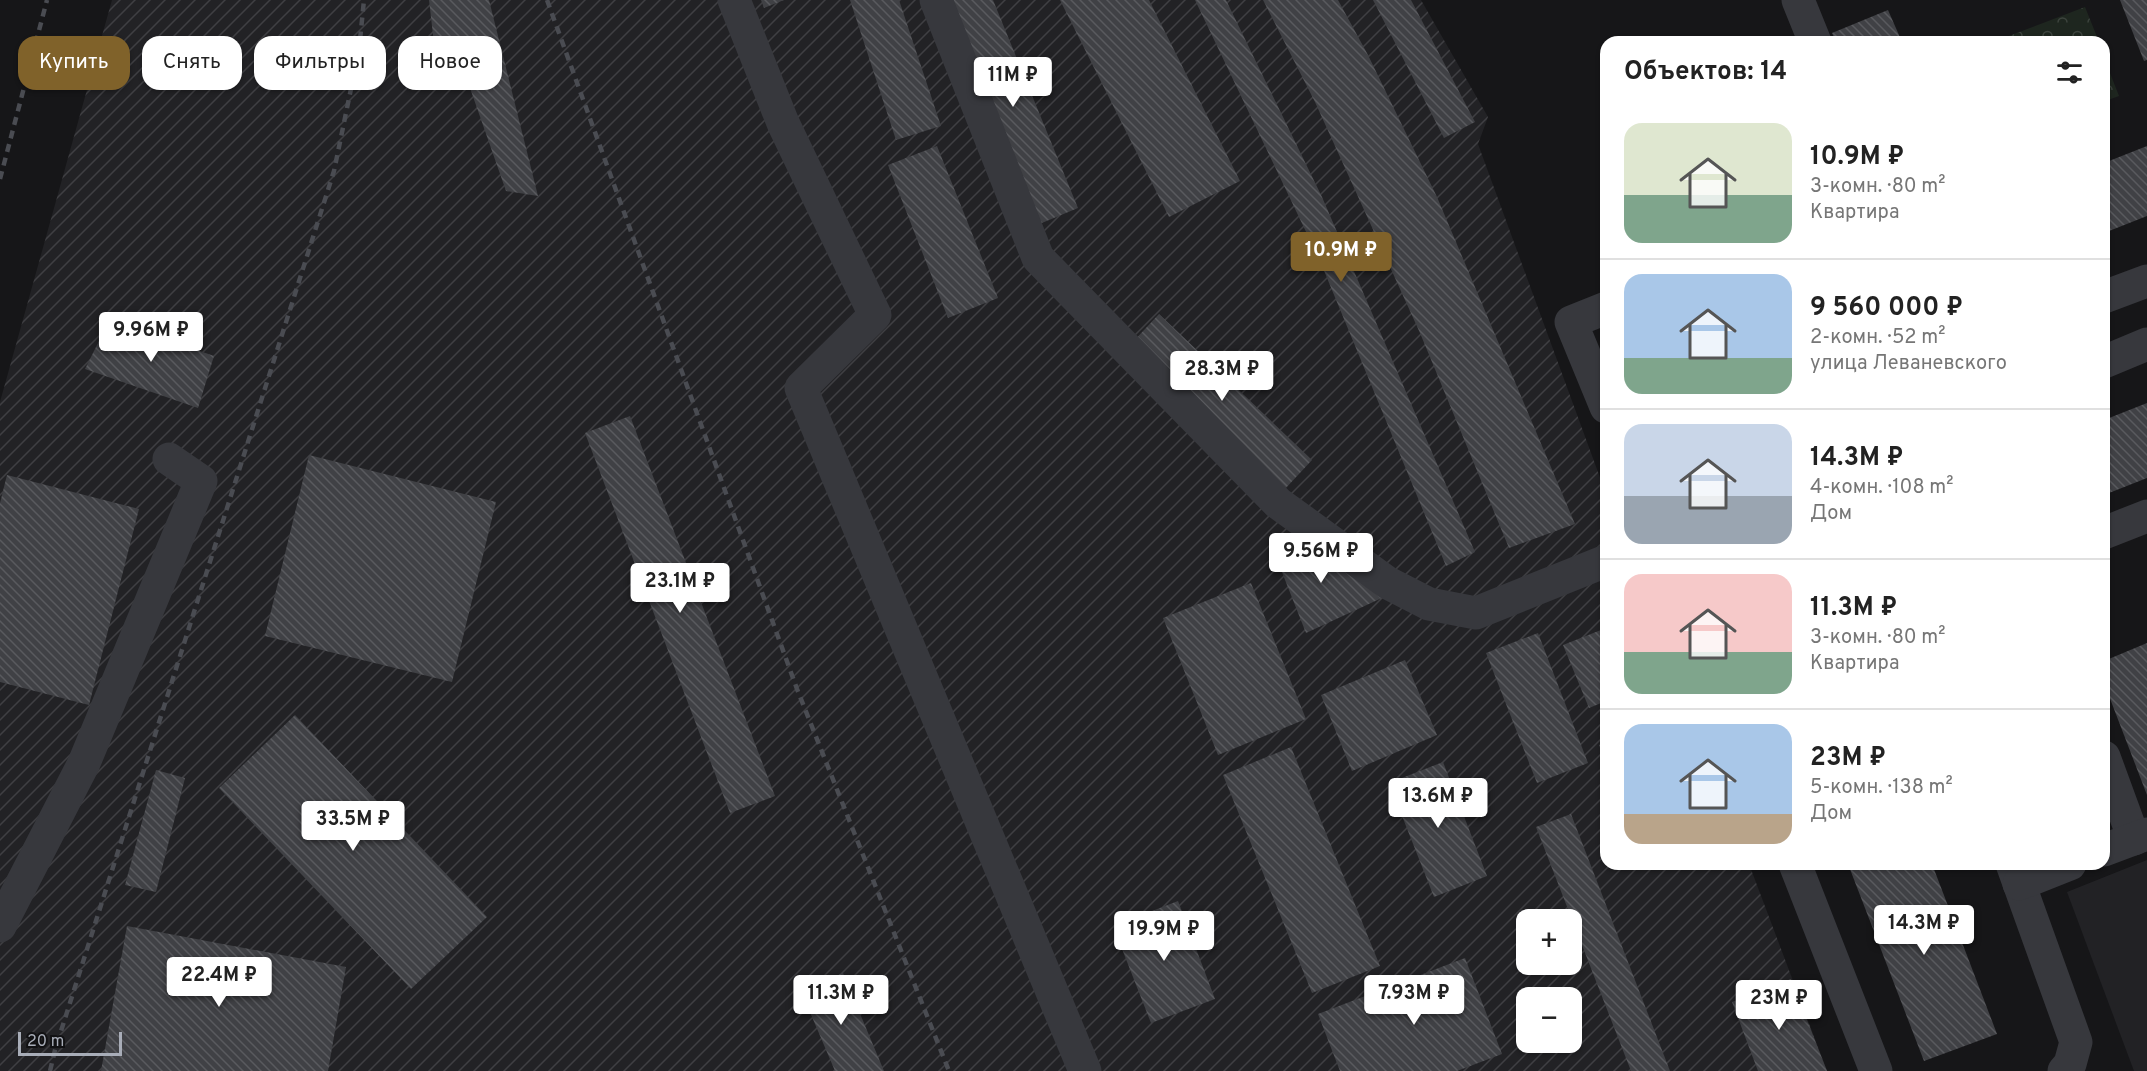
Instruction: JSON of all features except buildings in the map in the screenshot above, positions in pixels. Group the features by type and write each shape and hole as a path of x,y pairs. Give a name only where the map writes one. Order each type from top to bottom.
{"street":[{"path":"734,0 783,123 875,315 801,388 1085,1071"},
{"path":"936,0 1038,258 1278,503 1388,584 1429,604 1476,613 1600,563"},
{"path":"1798,0 1813,36"},
{"path":"2110,295 2147,281"},
{"path":"1600,310 1571,322 1600,392"},
{"path":"2110,359 2147,344"},
{"path":"0,926 84,763 201,481 169,459"},
{"path":"2110,531 2147,516"},
{"path":"2110,777 2129,841"},
{"path":"1798,870 1876,1071"},
{"path":"2037,870 2015,874 2076,1042 2070,1064 2064,1071"}],"shaded area":[{"path":"112,0 1421,0 1488,117 1478,144 1600,478 1600,870 1751,870 1827,1071 0,1071 0,402 87,90 130,90 130,36 102,36"},
{"path":"2147,860 2147,1071 2134,1071 2067,892"}],"green space":[{"path":"2085,7 2097,36 2009,36"},
{"path":"2110,73 2119,96 2110,99"}],"railway":[{"path":"0,179 47,0"},
{"path":"50,1071 334,171 359,50 364,0"},
{"path":"547,0 797,689 949,1071"}]}
